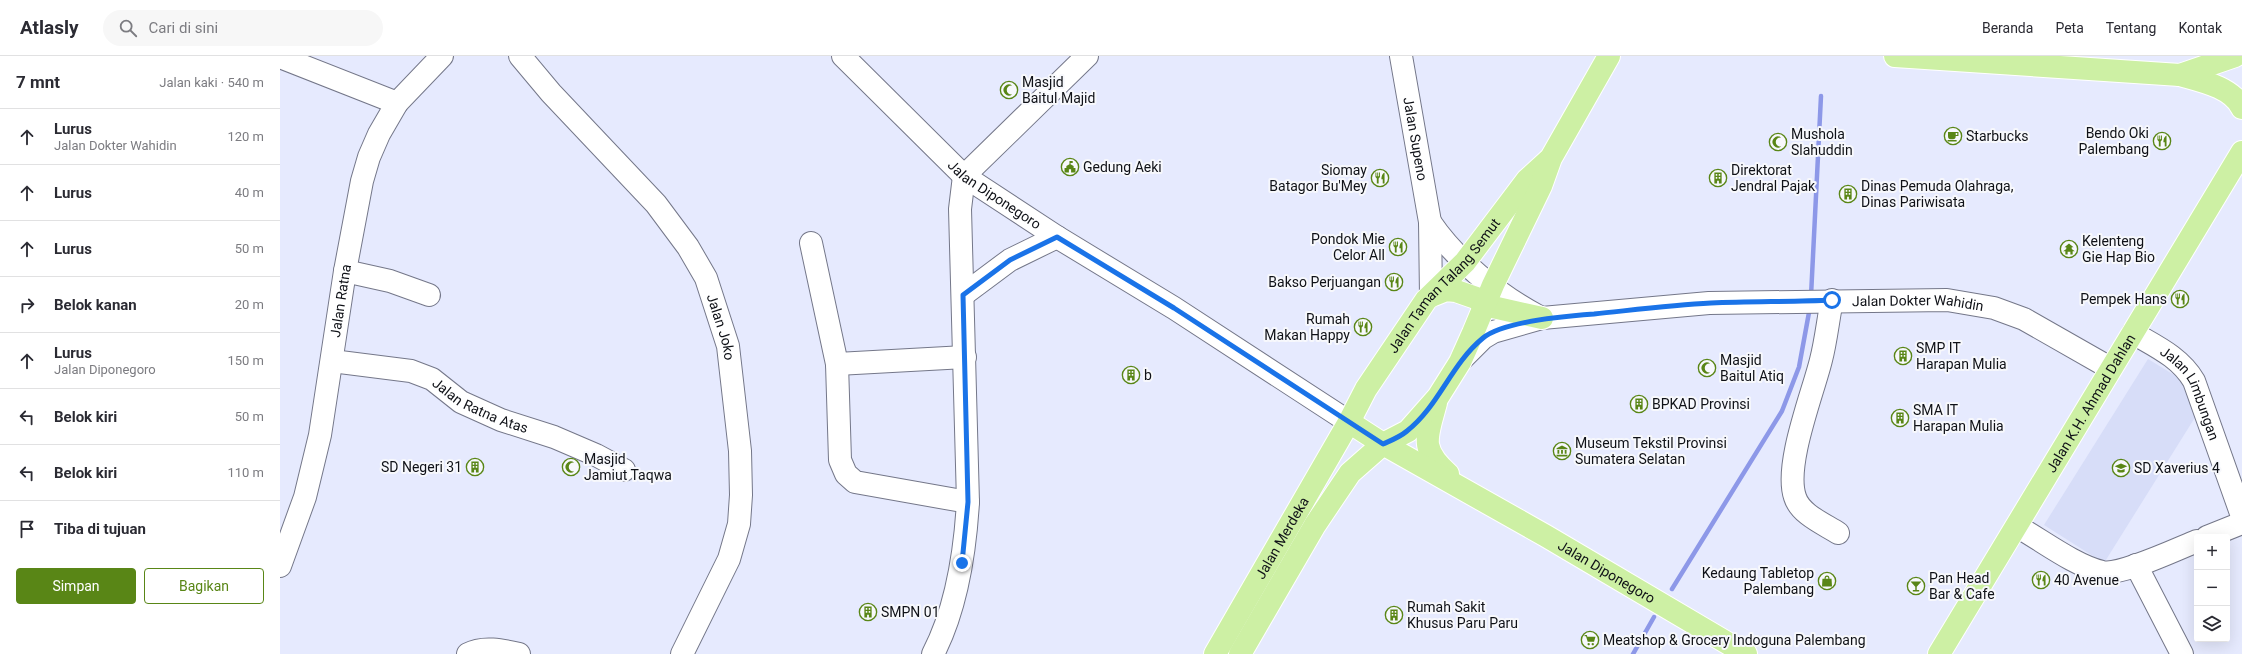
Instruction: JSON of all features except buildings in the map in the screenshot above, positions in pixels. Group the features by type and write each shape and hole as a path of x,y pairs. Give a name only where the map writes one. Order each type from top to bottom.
{"main road":[{"name":"Jalan Taman Talang Semut","path":"1383,444 1408,431 1438,397 1460,362 1493,285 1541,186 1551,158 1609,56"},
{"path":"1895,56 2180,75 2214,85 2234,97 2242,108"},
{"path":"2180,75 2235,56"},
{"name":"Jalan K.H. Ahmad Dahlan","path":"1939,654 2018,527 2110,368 2242,152"},
{"name":"Jalan Taman Talang Semut","path":"1349,422 1366,389 1426,300 1465,262 1527,180 1551,158"},
{"path":"1431,296 1446,290 1456,291 1476,298 1484,305 1542,318"},
{"path":"1438,397 1429,430 1428,450 1436,463 1467,491"},
{"path":"1349,422 1383,444 1467,491"},
{"name":"Jalan Merdeka","path":"1215,654 1349,422"},
{"name":"Jalan Merdeka","path":"1240,654 1314,525 1350,474 1383,444"},
{"name":"Jalan Diponegoro","path":"1467,491 1746,654"}],"street":[{"name":"Jalan Ratna","path":"280,566 305,497 320,435 345,272 364,175 379,134 397,103 442,56"},
{"name":"Jalan Joko","path":"520,56 551,93 656,204 688,247 706,278 728,346 734,387 740,450 741,495 739,524 728,559 682,654"},
{"name":"Jalan Diponegoro","path":"843,56 964,176 1057,237 1174,308 1349,422"},
{"path":"933,654 944,630 962,563 968,502 960,209 964,176 1087,56"},
{"name":"Jalan Supeno","path":"1401,56 1430,222"},
{"path":"280,57 397,103"},
{"path":"1430,222 1444,244 1515,302 1542,318"},
{"path":"1430,222 1431,296"},
{"path":"963,295 1010,260 1057,237"},
{"path":"811,243 837,364 840,460 846,474 855,482 968,502"},
{"path":"345,272 390,281 429,294"},
{"name":"Jalan Dokter Wahidin","path":"1460,362 1483,338 1493,332 1542,318 1709,303 1947,300 1994,308 2024,319 2110,368"},
{"path":"1818,301 1822,360 1800,432 1793,476 1794,497 1805,512 1838,533"},
{"name":"Jalan Limbungan","path":"2132,333 2177,360 2188,370 2234,471 2242,516"},
{"path":"837,364 964,357"},
{"name":"Jalan Ratna Atas","path":"332,361 411,371 432,379 461,402 501,420 554,437 596,455 624,470"},
{"path":"2214,534 2242,523"},
{"path":"2018,527 2085,566 2103,572 2120,571 2194,542"},
{"path":"2136,565 2182,654"},
{"path":"468,654 475,650 497,649 519,654"}],"shaded area":[{"name":"SD Xaverius 4","path":"2148,359 2184,381 2199,411 2104,563 2044,525"}],"waterway":[{"path":"1811,296 1821,96"},
{"path":"1672,589 1782,411 1799,367 1810,307"},
{"path":"1633,654 1654,617"}],"place":[{"name":"Masjid Baitul Majid","path":"1009,90"},
{"name":"Starbucks","path":"1953,136"},
{"name":"Bendo Oki Palembang","path":"2162,141"},
{"name":"Mushola Slahuddin","path":"1778,142"},
{"name":"Gedung Aeki","path":"1070,167"},
{"name":"Siomay Batagor Bu'Mey","path":"1380,178"},
{"name":"Direktorat Jendral Pajak","path":"1718,178"},
{"name":"Dinas Pemuda Olahraga, Dinas Pariwisata","path":"1848,194"},
{"name":"Pondok Mie Celor All","path":"1398,247"},
{"name":"Kelenteng Gie Hap Bio","path":"2069,249"},
{"name":"Bakso Perjuangan","path":"1394,282"},
{"name":"Pempek Hans","path":"2180,299"},
{"name":"Rumah Makan Happy","path":"1363,327"},
{"name":"SMP IT Harapan Mulia","path":"1903,356"},
{"name":"Masjid Baitul Atiq","path":"1707,368"},
{"name":"b","path":"1131,375"},
{"name":"BPKAD Provinsi","path":"1639,404"},
{"name":"SMA IT Harapan Mulia","path":"1900,418"},
{"name":"Museum Tekstil Provinsi Sumatera Selatan","path":"1562,451"},
{"name":"SD Negeri 31","path":"475,467"},
{"name":"Masjid Jamiut Taqwa","path":"571,467"},
{"name":"SD Xaverius 4","path":"2121,468"},
{"name":"40 Avenue","path":"2041,580"},
{"name":"Kedaung Tabletop Palembang","path":"1827,581"},
{"name":"Pan Head Bar & Cafe","path":"1916,586"},
{"name":"SMPN 01","path":"868,612"},
{"name":"Rumah Sakit Khusus Paru Paru","path":"1394,615"},
{"name":"Meatshop & Grocery Indoguna Palembang","path":"1590,640"}],"route":[{"path":"962,563 968,502 963,295 1010,260 1057,237 1174,308 1383,444 1408,431 1419,420 1438,397 1460,362 1483,338 1493,332 1542,318 1709,303 1754,301 1804,302 1832,300"}]}
